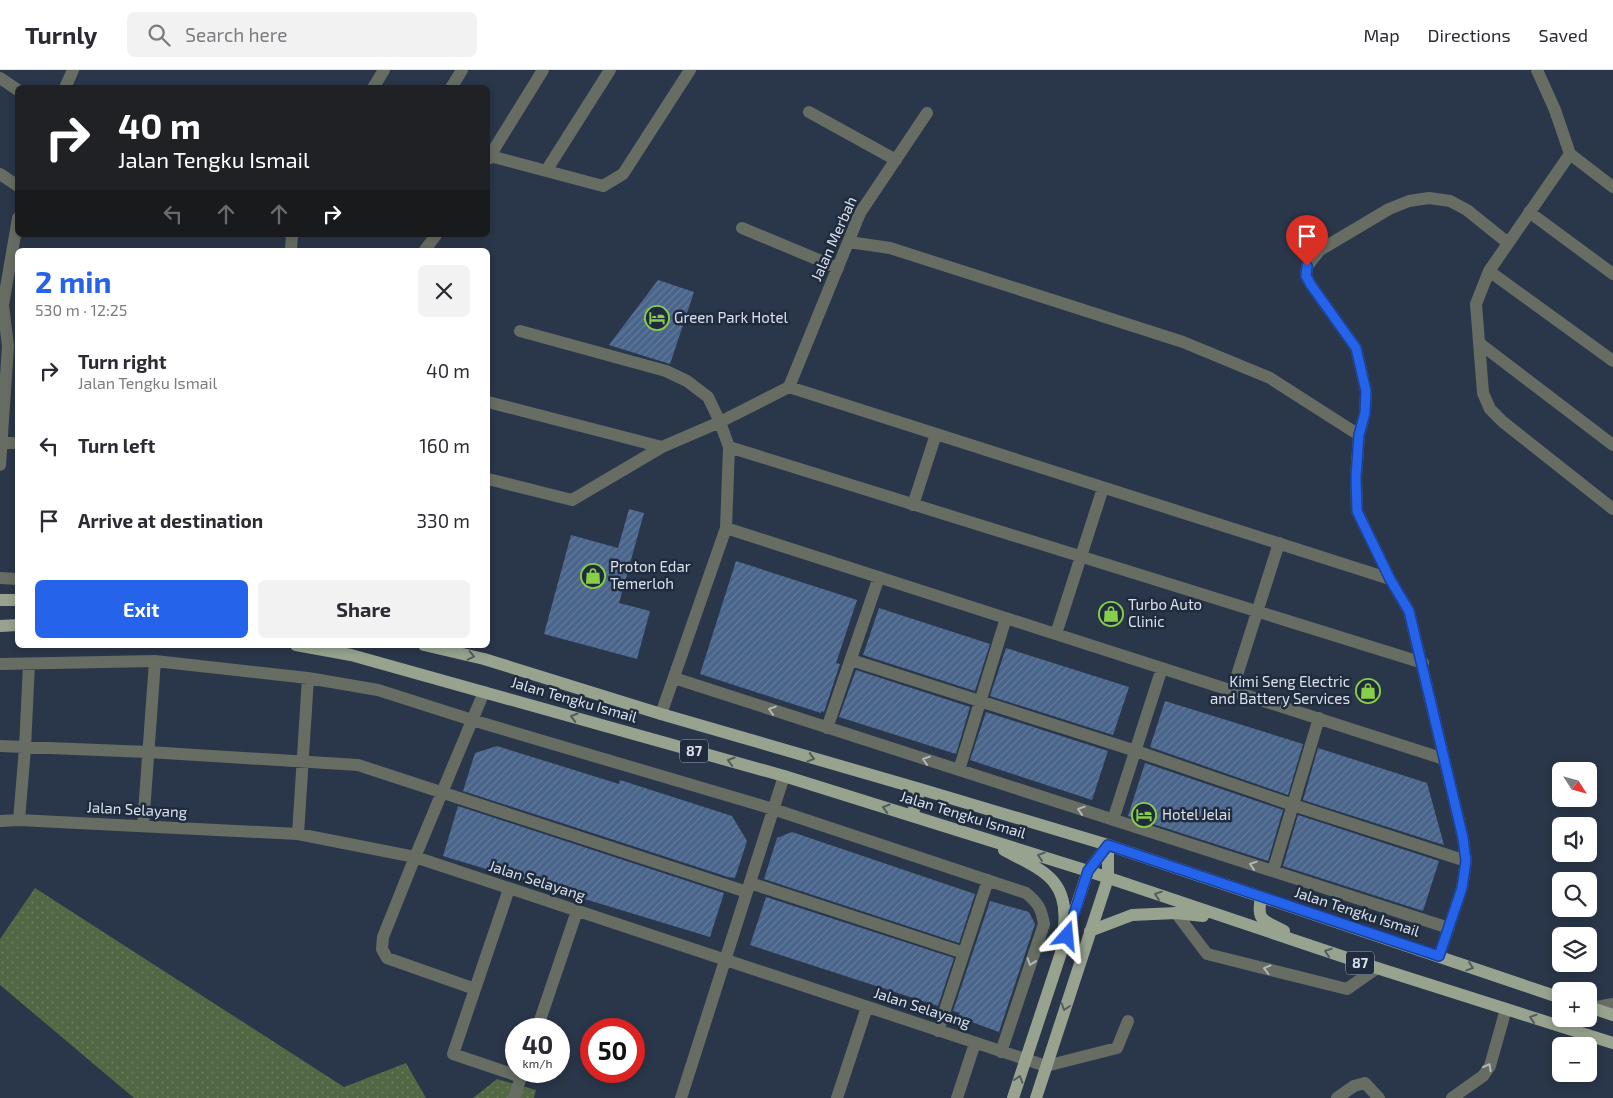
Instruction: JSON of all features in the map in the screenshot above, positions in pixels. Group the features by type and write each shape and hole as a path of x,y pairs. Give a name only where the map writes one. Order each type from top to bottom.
{"main road":[{"path":"0,600 15,600"},
{"path":"0,626 15,625"},
{"name":"Jalan Tengku Ismail","path":"312,648 351,655 784,776 1088,871 1377,968 1613,1043"},
{"name":"Jalan Tengku Ismail","path":"437,648 484,659 661,714 1108,845 1552,995"},
{"path":"912,816 920,789"},
{"path":"978,836 1043,872 1062,894 1066,910 1062,952"},
{"path":"1013,1098 1088,871 1108,845"},
{"path":"1036,1098 1108,878 1108,845"},
{"path":"1261,897 1258,911 1262,919 1308,945"},
{"path":"1090,930 1132,915 1176,913 1225,918"},
{"path":"1597,1010 1613,1015"}],"street":[{"path":"66,85 73,70"},
{"path":"375,85 384,70"},
{"path":"453,85 462,70"},
{"path":"490,154 543,70"},
{"path":"546,171 610,70"},
{"path":"490,157 602,186 623,174 690,70"},
{"path":"1537,70 1555,110 1570,154 1613,187"},
{"path":"0,78 15,88"},
{"path":"809,112 896,160"},
{"name":"Jalan Merbah","path":"789,387 860,213 927,113"},
{"path":"1570,154 1489,271 1476,304 1483,393 1490,409 1503,422 1613,509"},
{"path":"0,174 15,184"},
{"path":"1439,956 1462,888 1466,861 1463,838 1423,663 1409,611 1390,579 1357,511 1356,477 1359,435 1365,413 1366,391 1356,348 1306,276 1307,266 1320,250 1389,209 1410,201 1429,198 1450,201 1467,210 1508,243"},
{"path":"1529,212 1613,274"},
{"path":"742,228 838,268"},
{"path":"0,465 3,365 13,346 3,305 15,235"},
{"path":"427,248 435,237"},
{"path":"849,242 890,248 1183,342 1270,378 1359,435"},
{"path":"1489,271 1613,361"},
{"path":"520,331 666,371 708,397 720,422 729,447 726,528 661,714"},
{"path":"1478,343 1613,445"},
{"path":"490,480 572,500 662,447 720,422 789,387 1390,579"},
{"path":"490,403 662,447"},
{"path":"914,505 936,434"},
{"path":"2,443 15,443"},
{"path":"729,447 1423,663"},
{"path":"1056,634 1103,488"},
{"path":"726,528 1444,758"},
{"path":"1232,690 1279,544"},
{"path":"827,728 878,577"},
{"path":"0,578 15,579"},
{"path":"959,770 1006,618"},
{"path":"850,660 1136,751 1293,805 1466,861"},
{"path":"143,826 155,661"},
{"path":"0,664 155,661 308,678 378,690 472,720 773,809 1026,893 1036,901 1041,909 1044,924 1001,1052"},
{"path":"19,820 29,664"},
{"path":"1113,820 1162,668"},
{"path":"298,834 308,678"},
{"name":"Jalan Tengku Ismail","path":"674,678 1449,928"},
{"path":"476,989 387,958 382,949 383,937 414,857 484,692"},
{"path":"1273,871 1318,718"},
{"path":"0,746 148,752 358,765 566,834 964,953"},
{"path":"681,1098 784,776"},
{"name":"Jalan Selayang","path":"0,821 19,820 298,834 414,857 1046,1066"},
{"path":"938,1031 988,880"},
{"path":"505,1069 453,1054 509,889"},
{"path":"541,1018 577,911"},
{"path":"1176,913 1207,954 1347,989 1377,968"},
{"path":"1597,1007 1613,1004"},
{"path":"837,1098 867,1007"},
{"path":"1452,1098 1483,1076 1490,1066 1506,1009"},
{"path":"1046,1066 1117,1048 1128,1021"},
{"path":"957,1098 976,1043"},
{"path":"514,1098 519,1083"},
{"path":"1337,1098 1354,1086 1365,1083 1379,1098"}],"green space":[{"path":"35,888 344,1087 406,1063 426,1098 134,1098 0,985 0,939"},
{"path":"497,1079 505,1081 505,1083 536,1090 534,1098 473,1098"}],"building":[{"name":"Green Park Hotel","path":"658,280 694,292 670,364 609,345"},
{"name":"Proton Edar Temerloh","path":"629,509 644,513 619,603 650,611 637,659 544,634 571,535 618,548"},
{"path":"736,561 857,600 836,663 840,664 824,712 821,711 821,713 700,674"},
{"path":"879,608 990,644 975,691 863,655"},
{"path":"1006,648 1129,687 1113,735 990,696"},
{"path":"856,670 970,707 956,754 839,717"},
{"path":"1165,701 1303,744 1288,795 1150,747"},
{"path":"986,712 1108,751 1092,800 970,760"},
{"path":"497,746 619,784 620,780 732,816 747,841 735,878 463,791 475,753"},
{"path":"1318,748 1427,783 1444,845 1303,800"},
{"path":"1145,763 1283,810 1268,861 1128,816"},
{"path":"458,806 724,893 710,937 443,856"},
{"path":"1298,815 1439,861 1423,911 1283,866"},
{"path":"792,832 975,894 959,943 764,879 777,838"},
{"path":"766,897 954,958 938,1006 750,945"},
{"path":"990,901 1029,912 1035,924 999,1032 958,1017 960,1013 953,1011"}],"place":[{"name":"Green Park Hotel","path":"657,318"},
{"name":"Proton Edar Temerloh","path":"593,576"},
{"name":"Turbo Auto Clinic","path":"1111,614"},
{"name":"Kimi Seng Electric and Battery Services","path":"1368,691"},
{"name":"Hotel Jelai","path":"1144,815"}],"route":[{"path":"1067,936 1088,871 1108,845 1439,956 1462,888 1466,861 1463,838 1423,663 1409,611 1390,579 1357,511 1356,477 1359,435 1365,413 1366,391 1356,348 1311,285 1306,276 1307,266"}]}
